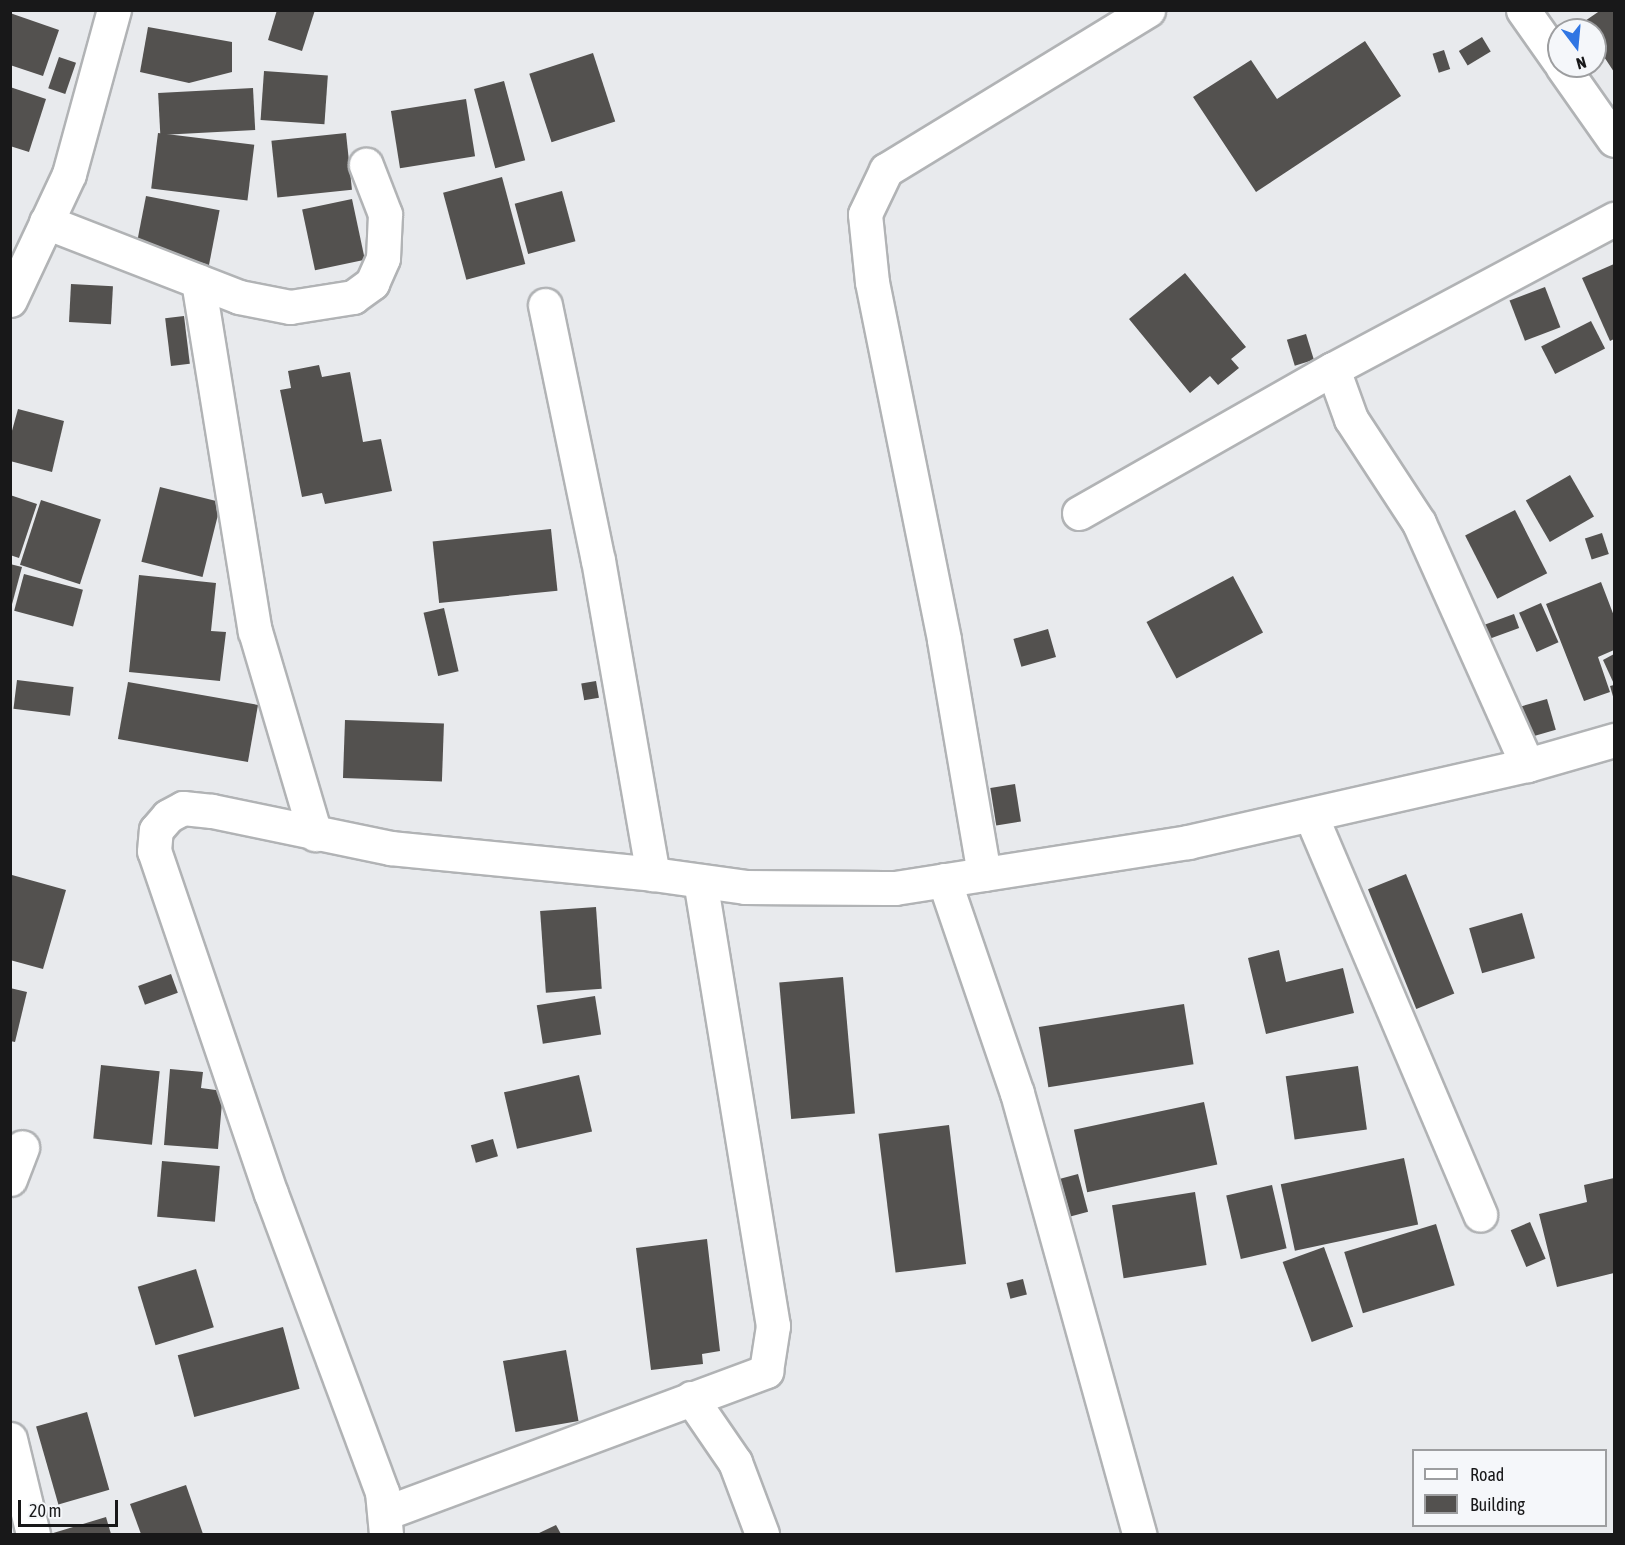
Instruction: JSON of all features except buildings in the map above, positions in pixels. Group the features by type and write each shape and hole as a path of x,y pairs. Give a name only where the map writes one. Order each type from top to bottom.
{"street":[{"path":"10,300 69,174 114,10"},
{"path":"984,874 944,639 872,282 865,214 886,170 1148,10"},
{"path":"1523,10 1547,44"},
{"path":"1570,78 1614,140"},
{"path":"46,222 238,297 290,307 353,297 372,283 383,258 385,214 366,165"},
{"path":"1079,513 1333,369 1614,219"},
{"path":"198,281 255,631 315,834"},
{"path":"545,305 598,560 653,874"},
{"path":"1333,369 1351,419 1419,523 1527,765"},
{"path":"700,881 772,1326 766,1371 691,1398 386,1524 382,1492 275,1205 154,851 156,830 183,808 390,848 653,874 745,887 895,888 1188,842 1311,816 1527,765 1614,740"},
{"path":"1311,816 1480,1215"},
{"path":"945,880 1017,1093 1140,1534"},
{"path":"10,1179 22,1147"},
{"path":"691,1398 735,1462 762,1534"},
{"path":"10,1439 33,1534"}]}
